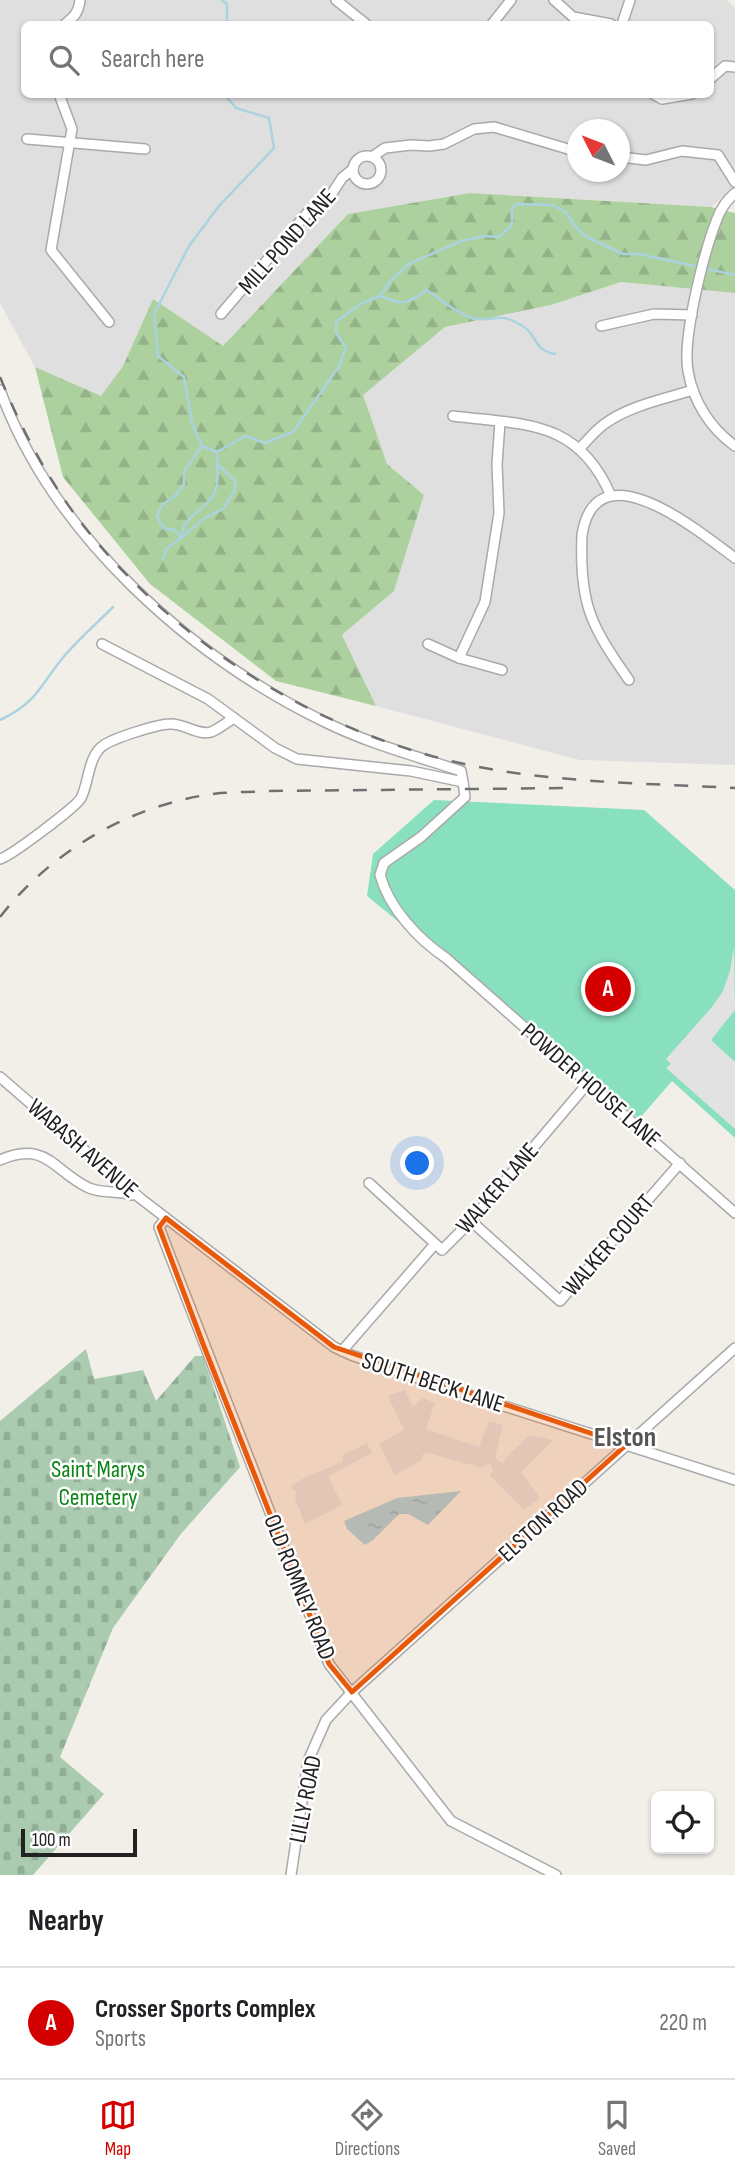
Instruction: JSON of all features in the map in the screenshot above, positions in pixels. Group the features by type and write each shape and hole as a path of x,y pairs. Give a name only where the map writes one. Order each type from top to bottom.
{"street":[{"path":"69,21 79,8 80,0"},
{"path":"336,0 362,21"},
{"path":"494,21 511,0"},
{"path":"554,0 573,17 595,21"},
{"path":"623,21 630,0"},
{"path":"714,76 725,66 735,67"},
{"path":"60,98 72,129 51,250 109,322"},
{"name":"MILL POND LANE","path":"221,314 309,211 331,195 360,159 372,157 385,149 444,144 474,129 494,127 567,149"},
{"path":"27,139 145,149"},
{"path":"630,158 646,160 681,151 718,155 735,182"},
{"name":"MILL POND LANE","path":"353,169 358,181 367,185 375,182 382,171 379,162 372,157"},
{"path":"735,193 726,201 717,217 701,275 686,354 693,390 709,420 735,446"},
{"path":"601,326 654,314 692,315"},
{"path":"0,390 25,444 63,506 122,576 158,610 220,660 299,709 386,747 461,771 463,782 411,771 297,759 275,748 195,691 102,644"},
{"path":"579,449 612,419 693,390"},
{"path":"453,416 552,431 579,449 593,464 611,496"},
{"path":"459,657 485,602 499,513 497,464 500,422"},
{"path":"629,680 592,622 586,605 581,541 584,524 597,504 611,496 632,497 662,507 680,517 735,558"},
{"path":"428,644 502,670"},
{"path":"0,859 9,856 74,808 80,800 93,760 104,745 168,723 210,732 234,718"},
{"name":"POWDER HOUSE LANE","path":"463,782 465,797 430,830 384,863 380,869 382,883 406,922 434,950 735,1213"},
{"name":"WABASH AVENUE","path":"0,1076 166,1218"},
{"name":"WALKER LANE","path":"369,1183 442,1250 471,1221 588,1083"},
{"path":"0,1160 30,1153 49,1158 88,1187 101,1192 119,1190 140,1198"},
{"name":"WALKER COURT","path":"471,1221 560,1301 680,1163"},
{"name":"SOUTH BECK LANE","path":"166,1218 342,1352 735,1480"},
{"name":"OLD ROMNEY ROAD","path":"166,1218 159,1227 329,1664 451,1821 556,1875"},
{"path":"342,1352 435,1244"},
{"name":"ELSTON ROAD","path":"352,1692 735,1348"},
{"name":"LILLY ROAD","path":"291,1875 308,1760 326,1720 352,1692"}],"highlighted area":[{"path":"166,1218 334,1347 626,1445 352,1692 329,1664 159,1227"}],"shaded area":[{"path":"0,0 727,0 735,8 735,188 711,207 470,193 348,214 223,347 153,299 123,366 101,396 37,371 0,303"},
{"path":"621,282 735,293 735,765 580,760 376,706 342,635 394,591 424,495 387,464 362,395 445,327 551,305"},
{"path":"734,947 735,1010 711,1040 735,1062 735,1129 666,1068 671,1064 666,1059 723,991"},
{"path":"405,1390 413,1407 423,1398 435,1403 426,1429 479,1447 489,1421 503,1425 495,1457 500,1462 504,1463 505,1458 530,1435 553,1440 521,1472 540,1498 524,1510 490,1476 493,1470 491,1465 486,1464 483,1468 428,1453 422,1455 422,1460 395,1475 379,1444 404,1430 388,1396"},
{"path":"367,1443 372,1453 328,1476 342,1505 305,1524 295,1498 296,1491 291,1487 300,1480 342,1462 343,1455"}],"green space":[{"path":"470,193 711,207 735,213 735,293 621,282 551,305 445,327 363,395 387,464 424,495 394,591 342,635 376,706 276,681 150,584 63,477 35,367 101,396 123,366 153,299 223,346 348,214"},
{"path":"434,800 644,810 735,890 735,1138 672,1081 639,1119 367,896 373,854"},
{"name":"Saint Marys Cemetery","path":"86,1349 94,1379 143,1370 156,1401 195,1356 203,1356 240,1467 180,1535 113,1628 60,1757 104,1794 33,1875 0,1875 0,1421"}],"water":[{"path":"461,1491 428,1525 408,1514 399,1514 365,1545 347,1529 344,1521 397,1498"}],"waterway":[{"path":"222,0 227,4 227,21"},
{"path":"202,446 192,423 184,377 158,356 154,314 189,246 219,206 274,148 269,118 236,108 227,98"},
{"path":"163,559 166,549 181,538 175,530 163,528 157,516 162,505 175,496 184,484 184,471 202,446 217,452 245,436 265,443 293,432 338,368 346,348 336,333 336,322 362,303 380,296 390,281 409,264 461,241 485,236 499,237 512,225 512,209 517,204 552,205 566,212 585,236 623,254 640,254 735,275"},
{"path":"380,296 404,302 414,299 426,290 466,316 480,319 502,318 515,322 524,327 539,346 555,354"},
{"path":"182,537 205,518 223,509 235,490 235,481 217,464 217,452"},
{"path":"182,534 186,522 207,504 215,492 217,464"},
{"path":"0,720 31,699 66,654 113,607"}],"railway":[{"path":"0,377 45,469 79,520 120,568 165,611 214,651 267,686 323,715 381,740 441,758 502,771 560,778 735,788"},
{"path":"0,917 45,870 98,833 157,807 188,798 220,793 269,791 570,788"}],"place":[{"name":"Crosser Sports Complex","path":"608,989"}],"district":[{"name":"Elston","path":"625,1436"}]}
